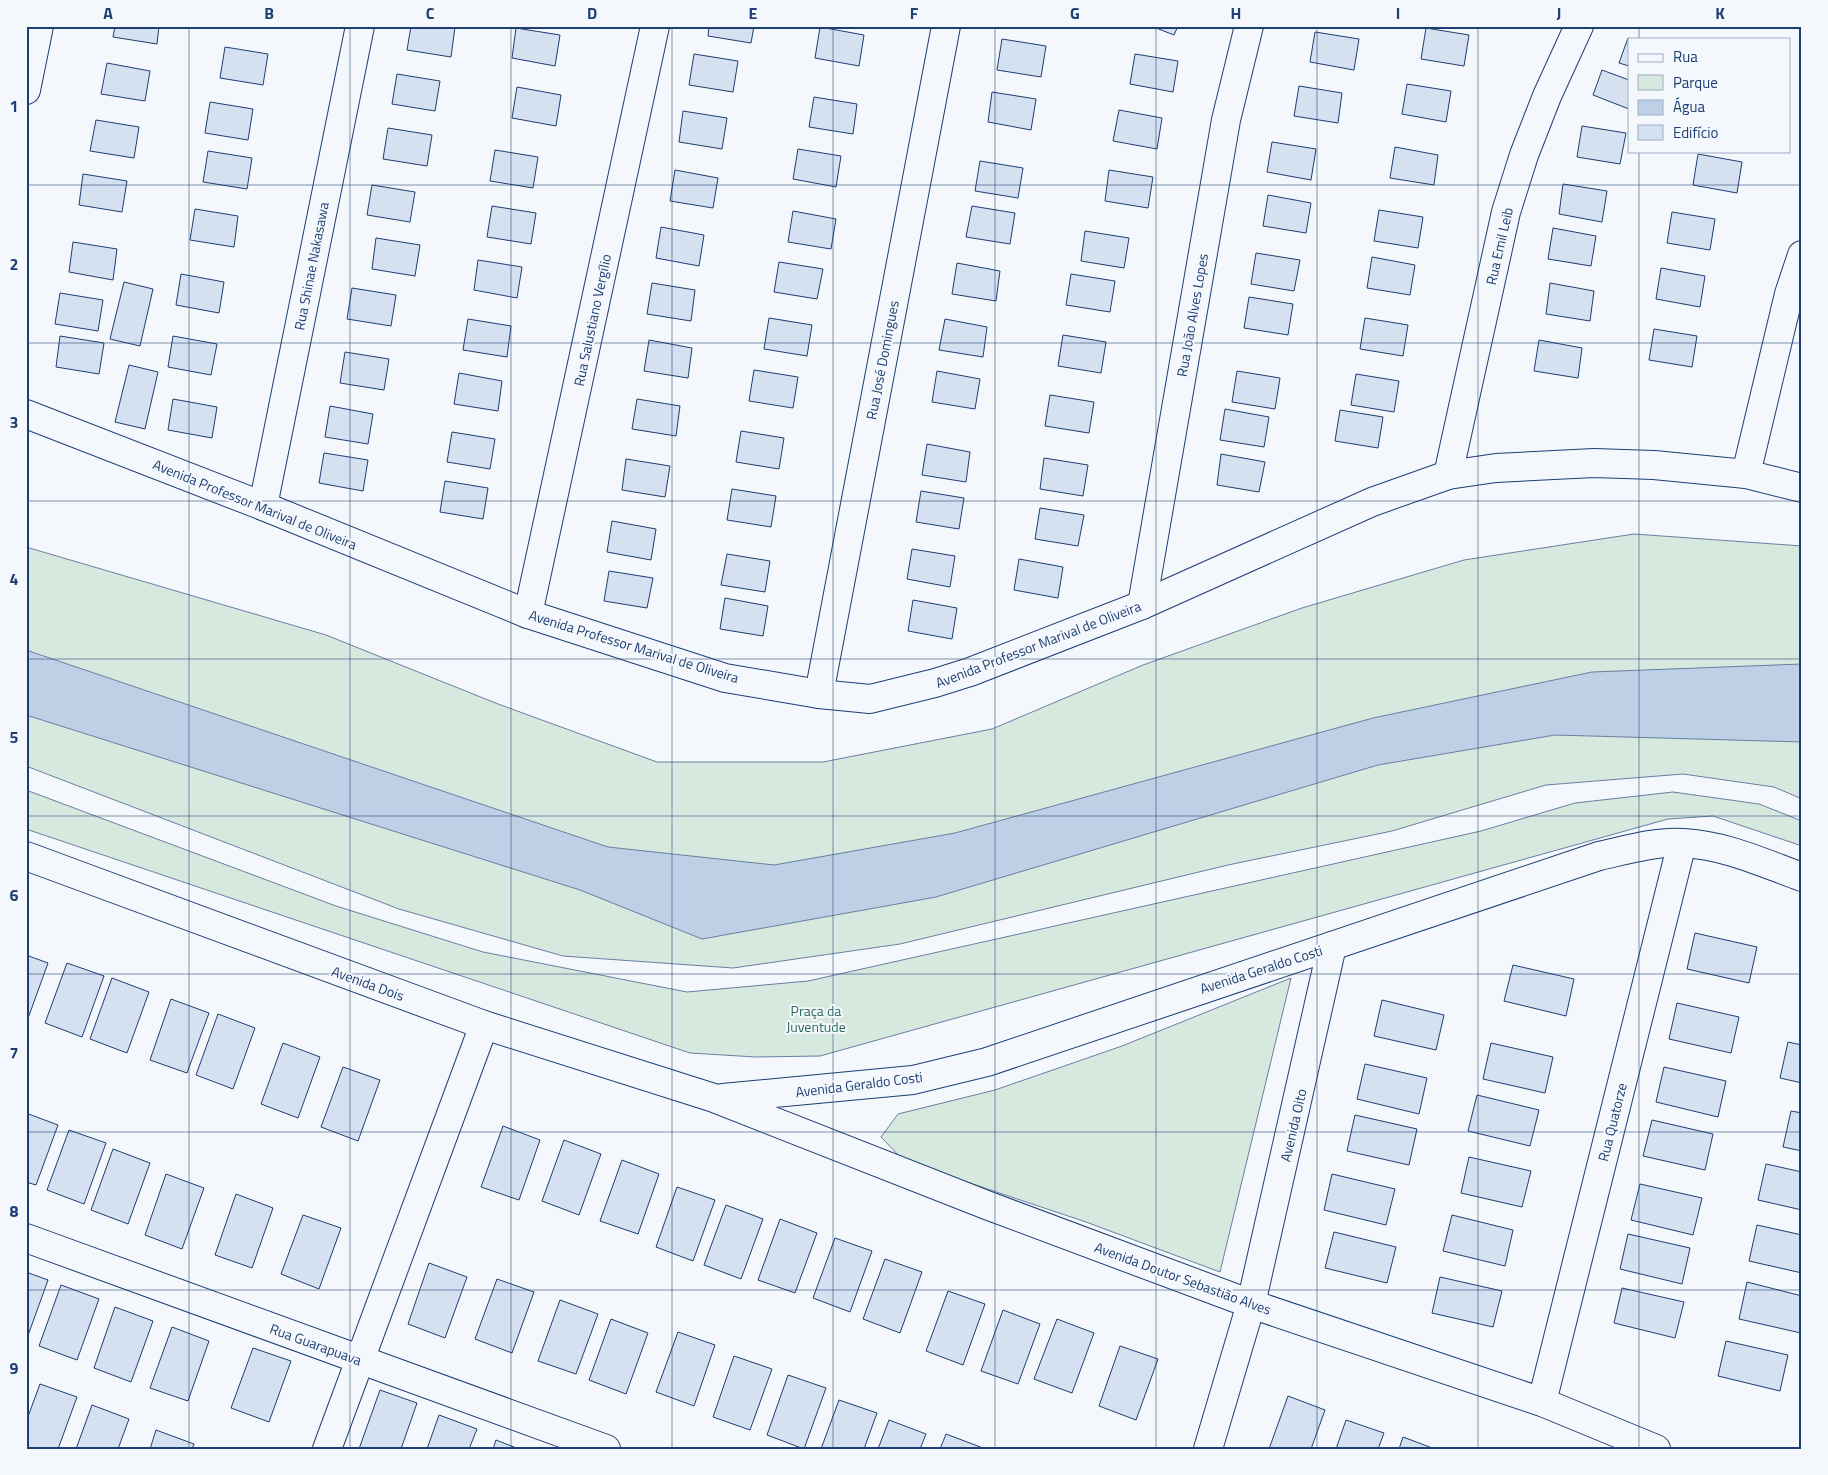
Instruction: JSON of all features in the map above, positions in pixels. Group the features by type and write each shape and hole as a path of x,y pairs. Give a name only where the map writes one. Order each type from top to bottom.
{"street":[{"path":"26,90 39,26"},
{"name":"Rua Shinae Nakasawa","path":"263,506 360,26"},
{"name":"Rua Salustiano Vergílio","path":"528,614 655,26"},
{"name":"Rua José Domingues","path":"819,694 946,26"},
{"name":"Rua João Alves Lopes","path":"1142,605 1226,120 1249,26"},
{"name":"Rua Emil Leib","path":"1448,475 1506,212 1524,155 1547,96 1579,26"},
{"path":"1746,474 1789,294 1802,255"},
{"name":"Avenida Professor Marival de Oliveira","path":"26,414 263,506 528,614 725,678 819,694 870,699 935,684 1142,605 1372,502 1448,475 1496,468 1594,462 1654,465 1746,474 1802,488"},
{"name":"Avenida Geraldo Costi","path":"714,1098 913,1080 987,1062 1599,856 1642,847 1682,842 1722,848 1802,877"},
{"name":"Rua Quatorze","path":"1542,1402 1682,842"},
{"name":"Avenida Dois","path":"26,856 484,1025 714,1098"},
{"name":"Avenida Oito","path":"1208,1449 1252,1304 1332,946"},
{"path":"327,1449 484,1025"},
{"name":"Avenida Doutor Sebastião Alves","path":"714,1098 989,1206 1252,1304 1542,1402 1656,1449"},
{"name":"Rua Guarapuava","path":"26,1238 606,1449"}],"green space":[{"path":"1634,534 1802,546 1802,799 1774,787 1683,774 1546,785 1392,831 1228,865 900,944 733,968 563,956 399,909 26,766 26,547 326,635 498,704 657,762 823,762 992,729 1143,665 1302,608 1464,560"},
{"name":"Praça da Juventude","path":"26,790 336,906 483,952 687,992 808,981 1481,831 1575,803 1673,792 1759,804 1802,821 1802,846 1713,816 1668,819 820,1056 756,1057 690,1053 26,829"},
{"path":"1291,978 1220,1272 1086,1222 904,1161 881,1137 898,1114 995,1090 1122,1046"}],"water":[{"path":"26,650 608,847 774,865 955,833 1373,718 1592,672 1802,664 1802,742 1555,735 1378,765 936,897 702,939 580,890 26,715"}],"building":[{"path":"115,26 159,26 157,44 113,37"},
{"path":"411,26 455,27 451,57 407,50"},
{"path":"709,26 754,26 751,43 708,36"},
{"path":"1151,26 1178,26 1174,35"},
{"path":"820,27 864,35 859,66 815,58"},
{"path":"516,28 560,35 555,66 512,58"},
{"path":"1426,28 1469,35 1464,66 1421,59"},
{"path":"1315,32 1359,39 1354,70 1310,62"},
{"path":"1628,38 1628,66 1619,63"},
{"path":"1002,39 1046,46 1041,77 997,70"},
{"path":"225,47 268,54 263,85 220,78"},
{"path":"694,54 738,61 733,92 689,85"},
{"path":"1135,54 1178,61 1173,92 1130,84"},
{"path":"107,63 150,71 145,101 101,94"},
{"path":"1602,70 1628,80 1628,109 1593,95"},
{"path":"397,74 440,81 435,111 392,104"},
{"path":"1407,84 1451,91 1446,122 1402,114"},
{"path":"1299,86 1342,93 1338,123 1294,116"},
{"path":"517,87 561,95 556,126 512,118"},
{"path":"992,92 1036,99 1031,130 988,122"},
{"path":"814,97 857,104 853,134 809,127"},
{"path":"210,102 253,109 248,140 205,133"},
{"path":"1119,110 1162,118 1157,149 1113,141"},
{"path":"683,111 727,118 722,149 679,142"},
{"path":"96,120 139,127 134,158 90,151"},
{"path":"1582,126 1626,133 1620,164 1577,157"},
{"path":"388,128 432,135 427,166 383,159"},
{"path":"1272,142 1316,149 1311,180 1267,172"},
{"path":"1395,147 1438,155 1434,185 1390,178"},
{"path":"798,149 841,156 836,187 793,179"},
{"path":"495,150 538,157 533,188 490,181"},
{"path":"208,151 252,158 247,189 203,182"},
{"path":"1698,154 1742,162 1737,193 1693,185"},
{"path":"980,161 1023,168 1018,198 975,191"},
{"path":"675,170 718,178 713,208 670,201"},
{"path":"1109,170 1153,177 1148,208 1105,201"},
{"path":"83,174 127,181 122,212 79,205"},
{"path":"1563,184 1607,191 1602,222 1559,214"},
{"path":"372,185 415,192 410,222 367,215"},
{"path":"1268,195 1311,203 1306,233 1263,226"},
{"path":"492,206 536,213 531,244 487,237"},
{"path":"972,206 1015,213 1010,244 966,237"},
{"path":"195,209 238,216 234,247 190,240"},
{"path":"1379,210 1423,217 1418,248 1374,241"},
{"path":"793,211 836,219 831,249 788,242"},
{"path":"1672,212 1715,219 1710,250 1667,243"},
{"path":"661,227 704,235 699,266 656,258"},
{"path":"1553,228 1596,236 1591,266 1548,259"},
{"path":"1085,231 1129,238 1124,268 1081,261"},
{"path":"376,238 420,245 415,276 372,269"},
{"path":"73,242 117,249 113,280 69,272"},
{"path":"1256,253 1300,260 1294,291 1251,284"},
{"path":"1372,257 1415,265 1410,295 1367,288"},
{"path":"478,260 522,267 517,298 474,290"},
{"path":"779,262 823,269 817,299 774,292"},
{"path":"957,263 1000,271 996,301 952,294"},
{"path":"1661,268 1705,276 1700,307 1656,299"},
{"path":"181,274 224,282 219,313 176,305"},
{"path":"1071,274 1115,281 1110,312 1066,305"},
{"path":"124,282 153,289 140,346 110,339"},
{"path":"652,283 695,290 691,321 647,314"},
{"path":"1550,283 1594,291 1590,321 1546,314"},
{"path":"352,288 396,295 391,326 347,319"},
{"path":"60,293 103,300 98,331 55,324"},
{"path":"1249,297 1293,304 1288,335 1244,328"},
{"path":"769,318 812,325 807,356 764,349"},
{"path":"1365,318 1408,325 1403,356 1360,349"},
{"path":"468,319 511,326 507,357 463,350"},
{"path":"945,319 987,327 983,357 939,350"},
{"path":"1654,329 1697,336 1692,367 1649,360"},
{"path":"1063,335 1106,342 1101,373 1058,366"},
{"path":"60,336 104,343 99,374 56,367"},
{"path":"173,336 217,344 211,375 168,367"},
{"path":"649,340 692,348 688,378 644,371"},
{"path":"1539,340 1582,348 1578,378 1534,371"},
{"path":"345,352 389,359 384,390 340,383"},
{"path":"129,365 158,372 145,429 115,422"},
{"path":"754,370 798,377 793,408 749,401"},
{"path":"937,371 980,379 975,409 932,402"},
{"path":"1237,371 1280,378 1275,409 1232,402"},
{"path":"459,373 502,381 498,411 454,404"},
{"path":"1356,374 1399,381 1394,412 1351,405"},
{"path":"1050,395 1094,402 1089,433 1045,426"},
{"path":"173,399 217,407 212,438 168,430"},
{"path":"637,399 680,406 676,436 632,429"},
{"path":"330,406 373,414 368,444 325,437"},
{"path":"1225,409 1269,417 1264,447 1220,440"},
{"path":"1340,410 1383,417 1378,448 1335,441"},
{"path":"741,431 784,438 779,469 736,462"},
{"path":"452,432 495,439 490,469 447,462"},
{"path":"927,444 970,452 966,482 922,475"},
{"path":"324,453 368,460 363,491 319,483"},
{"path":"1221,454 1265,462 1259,492 1217,485"},
{"path":"1044,458 1088,465 1083,496 1040,489"},
{"path":"626,459 670,466 665,497 622,490"},
{"path":"445,481 488,488 483,519 440,512"},
{"path":"732,489 776,496 771,527 727,520"},
{"path":"921,491 964,498 959,529 916,522"},
{"path":"1040,508 1084,515 1078,546 1035,539"},
{"path":"612,521 656,529 651,560 607,552"},
{"path":"912,549 955,556 950,587 907,579"},
{"path":"727,554 770,561 765,592 721,585"},
{"path":"1019,559 1063,567 1058,598 1014,590"},
{"path":"609,571 653,578 647,608 604,601"},
{"path":"725,598 768,606 763,636 720,629"},
{"path":"913,600 957,608 952,639 908,631"},
{"path":"1695,933 1757,947 1749,983 1687,969"},
{"path":"26,955 48,963 26,1024"},
{"path":"67,963 104,976 82,1037 45,1023"},
{"path":"1513,965 1574,979 1566,1016 1504,1001"},
{"path":"112,978 149,992 127,1053 90,1039"},
{"path":"171,999 209,1013 187,1073 150,1060"},
{"path":"1382,1000 1444,1015 1436,1050 1374,1036"},
{"path":"1677,1003 1739,1017 1731,1053 1669,1039"},
{"path":"218,1014 255,1028 233,1089 196,1075"},
{"path":"1788,1042 1802,1045 1802,1083 1780,1078"},
{"path":"283,1043 320,1057 298,1118 261,1104"},
{"path":"1491,1043 1553,1057 1545,1093 1483,1079"},
{"path":"1365,1064 1427,1078 1419,1114 1357,1099"},
{"path":"343,1067 380,1080 358,1141 321,1127"},
{"path":"1664,1067 1726,1081 1718,1117 1656,1102"},
{"path":"1477,1095 1539,1110 1530,1146 1468,1131"},
{"path":"1791,1111 1802,1113 1802,1151 1783,1147"},
{"path":"26,1113 58,1125 36,1185 26,1182"},
{"path":"1355,1115 1417,1129 1409,1165 1347,1151"},
{"path":"1652,1120 1713,1134 1705,1170 1643,1156"},
{"path":"503,1126 540,1140 519,1200 481,1187"},
{"path":"69,1130 106,1143 84,1204 47,1190"},
{"path":"564,1140 601,1154 579,1215 542,1201"},
{"path":"113,1149 150,1163 128,1224 91,1210"},
{"path":"1469,1157 1531,1171 1522,1207 1461,1193"},
{"path":"622,1160 659,1174 638,1234 600,1221"},
{"path":"1766,1164 1802,1172 1802,1210 1758,1200"},
{"path":"166,1174 204,1188 182,1249 145,1235"},
{"path":"1332,1174 1395,1189 1386,1225 1324,1210"},
{"path":"1640,1184 1702,1198 1693,1235 1631,1220"},
{"path":"677,1187 715,1200 693,1261 656,1247"},
{"path":"236,1194 273,1208 252,1268 215,1255"},
{"path":"726,1205 763,1219 741,1279 704,1265"},
{"path":"303,1215 341,1228 319,1289 281,1274"},
{"path":"1452,1215 1513,1230 1505,1266 1443,1251"},
{"path":"780,1219 817,1233 795,1293 758,1280"},
{"path":"1757,1225 1802,1235 1802,1273 1749,1261"},
{"path":"1334,1232 1396,1247 1387,1283 1325,1268"},
{"path":"1628,1234 1690,1248 1682,1284 1620,1269"},
{"path":"835,1238 872,1251 850,1312 813,1298"},
{"path":"885,1259 922,1272 900,1333 863,1319"},
{"path":"429,1263 467,1277 445,1338 408,1324"},
{"path":"26,1272 48,1280 26,1341"},
{"path":"1440,1277 1502,1291 1493,1327 1432,1313"},
{"path":"497,1279 534,1292 512,1353 475,1339"},
{"path":"1747,1282 1802,1296 1801,1333 1739,1319"},
{"path":"61,1285 99,1299 77,1360 39,1346"},
{"path":"1622,1288 1684,1302 1675,1338 1614,1323"},
{"path":"948,1291 985,1304 963,1365 926,1351"},
{"path":"560,1300 598,1314 576,1374 538,1361"},
{"path":"115,1307 153,1321 131,1382 94,1368"},
{"path":"1003,1310 1040,1324 1018,1384 981,1371"},
{"path":"611,1319 648,1333 626,1394 589,1380"},
{"path":"1057,1319 1094,1333 1072,1393 1034,1379"},
{"path":"172,1327 209,1341 188,1401 150,1388"},
{"path":"678,1332 715,1345 694,1406 656,1392"},
{"path":"1726,1341 1788,1355 1780,1391 1718,1376"},
{"path":"1120,1346 1158,1359 1136,1420 1099,1406"},
{"path":"253,1348 291,1361 269,1422 231,1408"},
{"path":"734,1356 772,1369 750,1430 713,1417"},
{"path":"788,1375 826,1388 804,1449 767,1435"},
{"path":"40,1384 77,1397 58,1449 26,1448 26,1422"},
{"path":"380,1390 417,1403 401,1449 359,1449"},
{"path":"1288,1396 1325,1410 1311,1449 1269,1449"},
{"path":"839,1400 877,1413 864,1449 821,1449"},
{"path":"92,1405 129,1419 118,1449 76,1449"},
{"path":"439,1415 477,1429 469,1449 427,1449"},
{"path":"889,1420 926,1434 920,1449 878,1449"},
{"path":"1346,1420 1384,1433 1378,1449 1336,1449"},
{"path":"156,1430 194,1444 192,1449 150,1449"},
{"path":"946,1434 983,1448 983,1449 940,1449"},
{"path":"1403,1437 1435,1449 1399,1449"},
{"path":"496,1440 519,1449 493,1449"}]}
